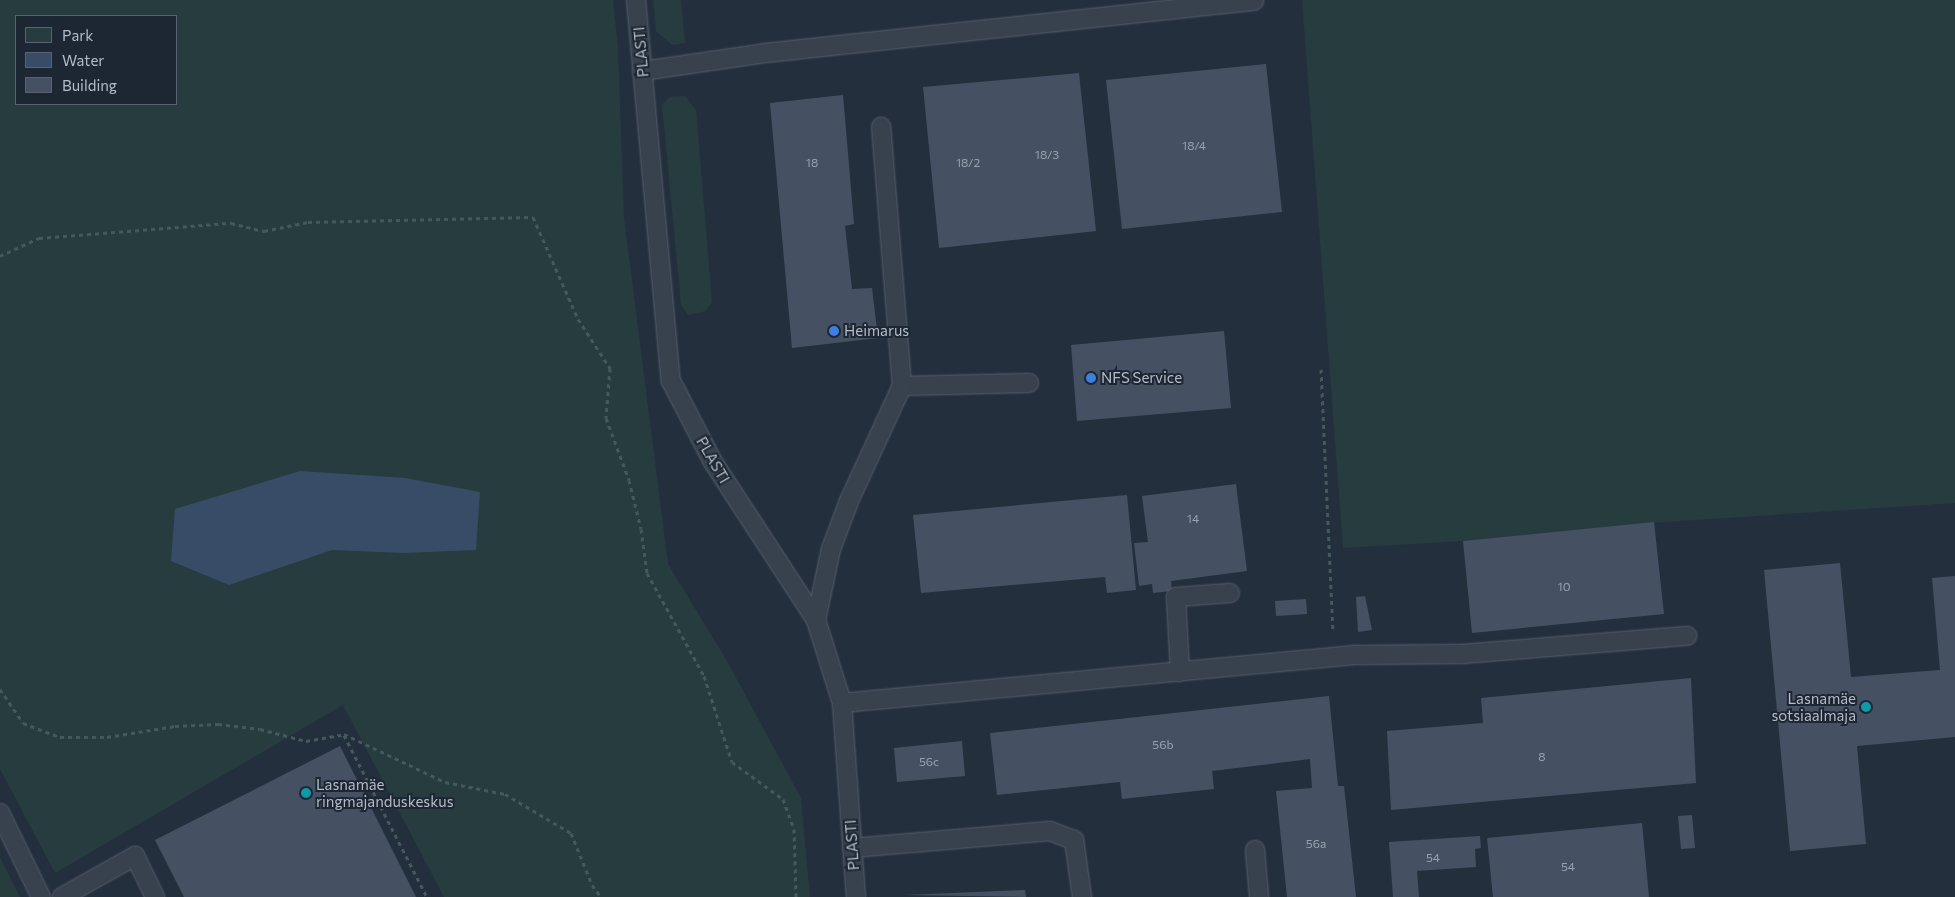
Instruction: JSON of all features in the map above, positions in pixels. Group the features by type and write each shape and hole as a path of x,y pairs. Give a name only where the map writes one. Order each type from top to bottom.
{"lane":[{"name":"PLASTI","path":"636,0 671,381 713,462 816,620 842,703 856,897"},
{"path":"642,71 765,53 1254,0"},
{"path":"816,620 832,548 849,501 902,386 881,127"},
{"path":"902,386 1029,383"},
{"path":"1180,672 1176,597 1230,593"},
{"path":"842,703 1334,658 1462,654 1687,636"},
{"path":"0,813 41,897"},
{"path":"852,848 1050,831 1074,840 1082,897"},
{"path":"1255,850 1259,897"},
{"path":"62,897 135,856 155,897"}],"path":[{"path":"0,256 39,238 231,223 264,231 308,222 533,217 578,319 610,368 606,418 629,480 641,529 647,573 704,676 732,762 783,799 789,814 794,828 796,897"},
{"path":"1321,369 1334,658"},
{"path":"0,689 23,723 60,737 107,737 175,726 218,724 260,729 306,741 344,734 445,782 505,794 570,833 592,884 601,897"},
{"path":"344,734 427,897"}],"green space":[{"path":"0,0 613,0 618,47 624,217 668,564 727,661 801,798 810,897 444,897 343,705 55,873 0,769"},
{"path":"653,0 681,0 685,43 672,45 656,31"},
{"path":"1302,0 1955,0 1955,503 1650,523 1463,541 1343,548"},
{"path":"685,96 696,110 712,302 706,311 688,315 681,305 662,105 670,97"},
{"path":"0,857 20,897 0,897"}],"water":[{"path":"300,471 405,478 480,492 476,550 403,553 332,550 229,585 171,561 175,509"}],"building":[{"path":"1266,64 1282,212 1122,229 1106,80"},
{"path":"1079,73 1096,231 939,248 923,87"},
{"path":"843,95 854,224 845,226 852,289 872,288 878,338 792,348 770,103"},
{"path":"1224,331 1231,408 1077,421 1071,345"},
{"path":"1236,484 1247,571 1171,581 1172,591 1153,593 1152,584 1139,586 1134,543 1148,542 1142,496"},
{"path":"1127,495 1136,590 1107,593 1105,577 921,593 913,515"},
{"path":"1654,522 1664,614 1472,633 1463,541"},
{"name":"Lasnamäe sotsiaalmaja","path":"1840,563 1851,677 1940,670 1932,578 1955,576 1955,737 1857,746 1866,844 1790,851 1764,570"},
{"path":"1365,596 1372,630 1358,632 1356,597"},
{"path":"1306,599 1307,614 1276,616 1275,601"},
{"path":"1691,678 1696,783 1391,810 1387,731 1483,723 1481,698"},
{"path":"1329,696 1338,786 1344,786 1356,897 1287,897 1276,791 1312,788 1310,759 1212,771 1214,789 1122,799 1120,782 997,795 990,733"},
{"path":"962,741 965,776 897,782 894,748"},
{"name":"Lasnamäe ringmajanduskeskus","path":"340,746 416,897 184,897 155,840"},
{"path":"1692,815 1695,848 1681,849 1678,816"},
{"path":"1642,823 1649,897 1493,897 1487,838"},
{"path":"1480,836 1481,848 1475,849 1476,867 1417,871 1419,897 1393,897 1389,842"},
{"path":"1025,890 1026,897 904,895"}],"place":[{"name":"Heimarus","path":"834,331"},
{"name":"NFS Service","path":"1091,378"},
{"name":"Lasnamäe sotsiaalmaja","path":"1866,707"},
{"name":"Lasnamäe ringmajanduskeskus","path":"306,793"}]}
